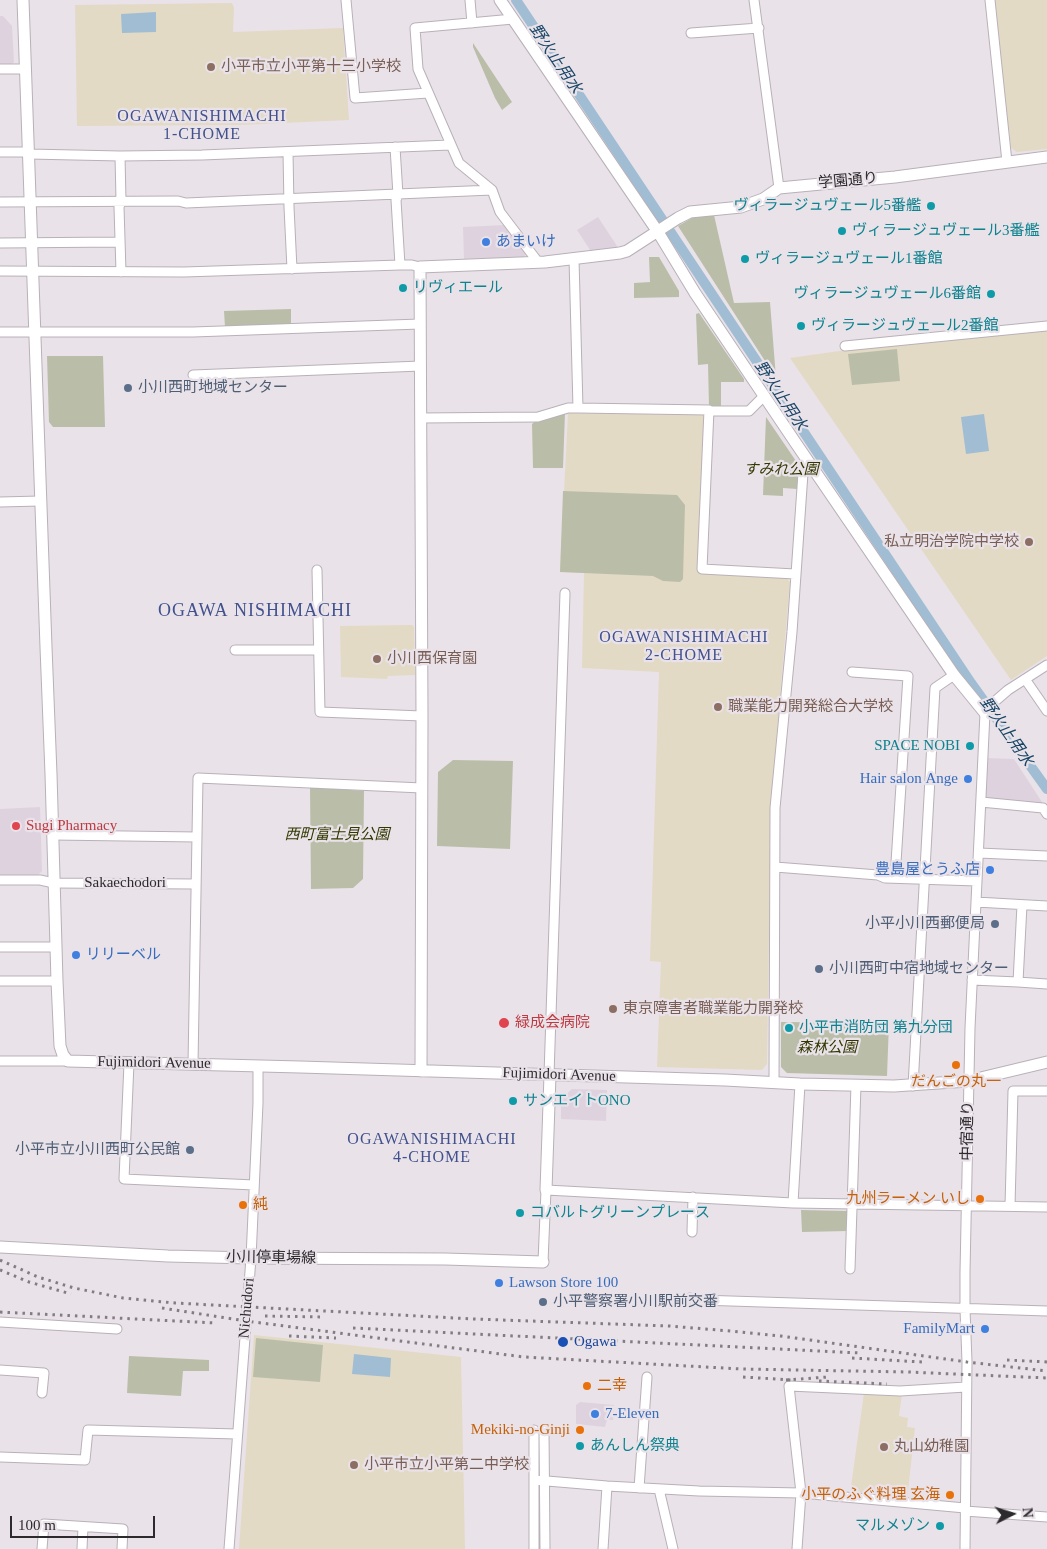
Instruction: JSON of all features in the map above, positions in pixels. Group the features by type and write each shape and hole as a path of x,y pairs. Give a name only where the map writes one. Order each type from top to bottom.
{"street":[{"path":"23,0 57,981 60,1046 62,1055 68,1061"},
{"path":"346,0 355,98 428,93"},
{"path":"470,0 472,23"},
{"path":"502,0 513,19 661,230 695,293 954,674 988,709 1008,690 1047,664"},
{"path":"754,0 779,188"},
{"path":"990,0 1007,162"},
{"path":"513,19 415,28 418,69 459,163 492,190 500,212 538,262"},
{"path":"691,34 759,28"},
{"path":"0,69 26,69"},
{"path":"0,152 120,156 192,155 450,145"},
{"path":"395,147 400,265"},
{"path":"288,152 292,269"},
{"path":"120,156 121,272"},
{"name":"学園通り","path":"420,267 574,260 627,252 690,212 741,207 763,199 779,188 895,177 1047,157"},
{"path":"0,202 178,201 186,203 492,190"},
{"path":"0,243 120,242"},
{"path":"574,260 578,408"},
{"path":"0,271 121,272 400,265 420,267 421,1071"},
{"path":"0,332 193,332 420,324"},
{"path":"845,346 1047,326"},
{"path":"193,376 421,366"},
{"path":"421,418 538,417 568,408 749,411 764,396"},
{"path":"709,411 702,570 795,574"},
{"path":"774,1083 775,808 792,632 804,473 812,466"},
{"path":"0,502 40,501"},
{"path":"317,570 320,712 422,716"},
{"path":"542,1262 546,1190 564,593"},
{"path":"235,650 318,650"},
{"path":"852,672 908,676 895,878"},
{"path":"913,1086 935,688 954,674"},
{"path":"1025,680 1047,711"},
{"name":"中宿通り","path":"965,1549 967,1362 965,1309 968,1081 978,853 988,709"},
{"path":"193,1064 198,778 422,788"},
{"path":"981,802 1043,808 1047,814"},
{"path":"53,835 197,837"},
{"path":"978,853 1047,856"},
{"path":"775,867 895,878 977,881"},
{"name":"Sakaechodori","path":"0,880 40,880 54,883 196,884"},
{"path":"976,902 1047,906"},
{"path":"1018,982 1022,905"},
{"path":"0,947 56,947"},
{"path":"972,980 1047,984"},
{"path":"0,981 57,981"},
{"path":"0,1061 68,1061"},
{"name":"Fujimidori Avenue","path":"68,1061 913,1086 968,1081 1047,1062"},
{"path":"129,1063 124,1179 254,1185"},
{"name":"Nichudori","path":"228,1549 252,1258 258,1066"},
{"path":"793,1203 800,1084"},
{"path":"850,1269 856,1085"},
{"path":"1010,1206 1013,1091 1047,1092"},
{"path":"546,1190 793,1203 1047,1207"},
{"path":"692,1232 693,1197"},
{"name":"小川停車場線","path":"0,1247 168,1256 542,1262"},
{"path":"690,1298 699,1300 1047,1312"},
{"path":"0,1322 118,1329"},
{"path":"0,1370 44,1373 42,1393"},
{"path":"639,1488 647,1377"},
{"path":"797,1549 801,1493 789,1386 900,1391 966,1387"},
{"path":"0,1457 85,1460 88,1430 237,1434"},
{"path":"534,1430 534,1549"},
{"path":"544,1430 545,1549"},
{"path":"535,1480 699,1491 801,1493 1047,1517"},
{"path":"603,1549 607,1486"},
{"path":"659,1489 673,1549"},
{"path":"42,1549 44,1524 123,1530 122,1549"},
{"path":"82,1549 83,1527"}],"shaded area":[{"path":"994,0 1047,0 1047,149 1017,152 1011,148"},
{"name":"小平市立小平第十三小学校","path":"232,3 234,8 233,32 343,28 349,120 240,125 77,126 75,5"},
{"path":"0,16 3,16 12,26 14,62 10,66 0,66"},
{"path":"598,217 619,249 592,253 577,230"},
{"path":"505,225 526,254 524,257 464,259 463,227"},
{"path":"1047,326 1047,656 1011,680 790,358 938,337"},
{"name":"職業能力開発総合大学校","path":"568,413 703,415 705,417 700,572 786,577 790,582 771,801 767,1064 762,1070 657,1067 661,962 650,961 659,672 582,668 584,573 560,572"},
{"name":"小川西保育園","path":"412,625 414,627 415,675 388,676 387,679 341,677 340,626"},
{"path":"986,758 1014,759 1042,802 1041,805 985,798"},
{"path":"40,807 42,871 38,875 0,876 0,809"},
{"path":"572,1089 607,1090 606,1121 561,1119 561,1099"},
{"name":"小平市立小平第二中学校","path":"254,1335 461,1357 465,1549 239,1549"},
{"name":"丸山幼稚園","path":"864,1393 902,1394 899,1416 908,1418 907,1427 915,1428 907,1500 850,1494"},
{"path":"580,1402 614,1405 613,1420 607,1420 605,1427 576,1424 576,1405"}],"green space":[{"path":"473,43 512,102 502,110 495,98"},
{"path":"714,215 734,303 770,302 776,378 678,226 692,218"},
{"path":"649,257 659,257 679,291 679,297 634,298 634,283 650,282"},
{"path":"291,309 291,326 225,327 224,311"},
{"path":"699,313 744,379 744,382 721,382 721,406 709,406 708,364 698,365 696,314"},
{"path":"897,349 900,381 852,385 848,354"},
{"path":"47,356 103,356 105,427 53,427 49,422"},
{"path":"565,413 563,468 533,468 532,424 538,419"},
{"name":"すみれ公園","path":"766,417 798,464 797,489 783,488 783,496 763,495"},
{"path":"563,491 677,495 685,505 683,579 680,582 663,581 653,576 560,572"},
{"path":"453,760 513,761 510,849 437,846 438,772"},
{"name":"西町富士見公園","path":"310,787 364,791 363,879 353,888 311,889"},
{"name":"森林公園","path":"781,1022 889,1023 887,1076 787,1073 781,1067"},
{"path":"801,1210 848,1211 848,1231 802,1232"},
{"path":"256,1338 323,1345 320,1382 253,1377"},
{"path":"129,1356 209,1360 209,1371 183,1371 181,1396 127,1393"}],"water":[{"path":"156,12 156,32 122,33 121,14"},
{"path":"984,414 989,451 966,454 961,417"},
{"path":"354,1354 391,1358 390,1377 352,1374"}],"waterway":[{"name":"野火止用水","path":"516,0 971,683 1047,789"}],"railway":[{"path":"0,1260 38,1277 74,1288 123,1298 175,1303 474,1319 669,1326 781,1336 967,1362 1047,1371"},
{"path":"0,1270 29,1282 71,1294"},
{"path":"162,1308 246,1321 524,1357 742,1369 908,1372 1047,1378"},
{"path":"0,1312 215,1323"},
{"path":"265,1316 325,1317"},
{"path":"353,1328 860,1353"},
{"path":"289,1336 336,1338"},
{"path":"852,1358 922,1362"},
{"path":"1007,1360 1047,1362"},
{"path":"743,1377 792,1380"},
{"path":"786,1380 828,1377"},
{"path":"819,1381 887,1384"}],"place":[{"name":"小平市立小平第十三小学校","path":"211,67"},
{"name":"ヴィラージュヴェール5番艦","path":"931,206"},
{"name":"ヴィラージュヴェール3番艦","path":"842,231"},
{"name":"あまいけ","path":"486,242"},
{"name":"ヴィラージュヴェール1番館","path":"745,259"},
{"name":"リヴィエール","path":"403,288"},
{"name":"ヴィラージュヴェール6番館","path":"991,294"},
{"name":"ヴィラージュヴェール2番館","path":"801,326"},
{"name":"小川西町地域センター","path":"128,388"},
{"name":"私立明治学院中学校","path":"1029,542"},
{"name":"小川西保育園","path":"377,659"},
{"name":"職業能力開発総合大学校","path":"718,707"},
{"name":"SPACE NOBI","path":"970,746"},
{"name":"Hair salon Ange","path":"968,779"},
{"name":"Sugi Pharmacy","path":"16,826"},
{"name":"豊島屋とうふ店","path":"990,870"},
{"name":"小平小川西郵便局","path":"995,924"},
{"name":"リリーベル","path":"76,955"},
{"name":"小川西町中宿地域センター","path":"819,969"},
{"name":"東京障害者職業能力開発校","path":"613,1009"},
{"name":"緑成会病院","path":"504,1023"},
{"name":"小平市消防団 第九分団","path":"789,1028"},
{"name":"だんごの丸一","path":"956,1065"},
{"name":"サンエイトONO","path":"513,1101"},
{"name":"小平市立小川西町公民館","path":"190,1150"},
{"name":"九州ラーメン いし","path":"980,1199"},
{"name":"純","path":"243,1205"},
{"name":"コバルトグリーンプレース","path":"520,1213"},
{"name":"Lawson Store 100","path":"499,1283"},
{"name":"小平警察署小川駅前交番","path":"543,1302"},
{"name":"FamilyMart","path":"985,1329"},
{"name":"Ogawa","path":"563,1342"},
{"name":"二幸","path":"587,1386"},
{"name":"7-Eleven","path":"595,1414"},
{"name":"Mekiki-no-Ginji","path":"580,1430"},
{"name":"あんしん祭典","path":"580,1446"},
{"name":"丸山幼稚園","path":"884,1447"},
{"name":"小平市立小平第二中学校","path":"354,1465"},
{"name":"小平のふぐ料理 玄海","path":"950,1495"},
{"name":"マルメゾン","path":"940,1526"}],"district":[{"name":"OGAWANISHIMACHI 1-CHOME","path":"202,126"},
{"name":"OGAWA NISHIMACHI","path":"255,611"},
{"name":"OGAWANISHIMACHI 2-CHOME","path":"684,647"},
{"name":"OGAWANISHIMACHI 4-CHOME","path":"432,1149"}]}
